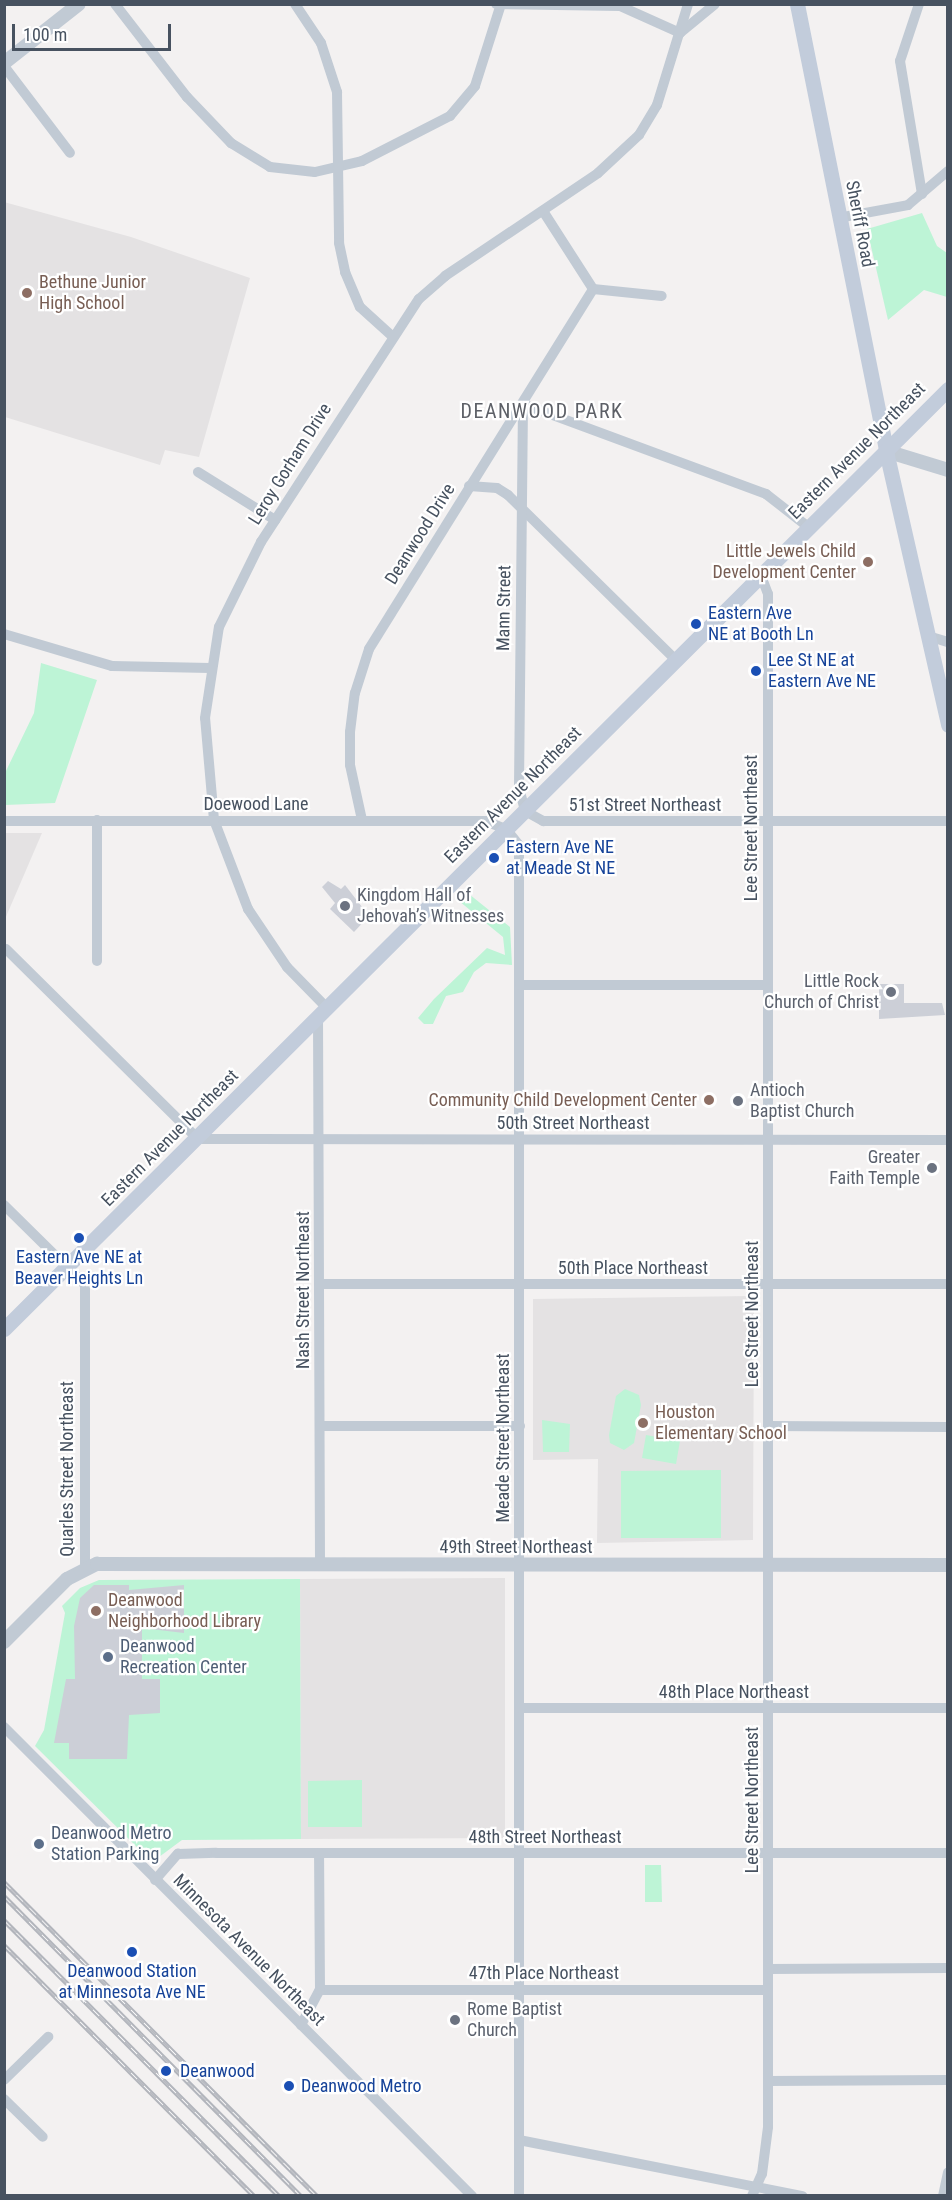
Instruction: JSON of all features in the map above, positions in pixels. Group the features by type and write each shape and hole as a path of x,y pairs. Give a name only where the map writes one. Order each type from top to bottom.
{"main road":[{"name":"Sheriff Road","path":"797,4 886,451 948,725"},
{"name":"Eastern Avenue Northeast","path":"4,1329 198,1139 322,1012 760,576 807,526 948,389"}],"street":[{"path":"70,153 4,64 79,4"},
{"path":"115,4 187,97 231,144 279,170 338,170 450,116 475,86 498,6 610,5 629,8 680,33 715,4"},
{"path":"295,4 321,43 333,76 339,243 345,272 360,307 392,336"},
{"name":"Leroy Gorham Drive","path":"322,1012 287,967 248,909 214,820 205,750 210,668 234,590 275,520 392,336 426,291 607,167 639,135 657,105 688,4"},
{"path":"918,4 900,61 922,194"},
{"path":"838,218 901,207 922,194 948,171"},
{"path":"543,212 593,290 662,296"},
{"name":"Deanwood Drive","path":"362,820 350,743 359,676 385,621 593,290"},
{"path":"523,404 766,494 807,526"},
{"name":"Mann Street","path":"523,404 519,788 525,811"},
{"path":"886,451 948,470"},
{"path":"198,472 275,520"},
{"path":"469,486 497,488 676,660"},
{"name":"Lee Street Northeast","path":"754,2191 768,2127 768,594 760,576"},
{"path":"4,634 112,666 210,668"},
{"path":"928,636 948,642"},
{"name":"51st Street Northeast","path":"525,811 543,821 948,821"},
{"path":"97,820 97,961"},
{"name":"Doewood Lane","path":"4,821 485,821 507,829"},
{"name":"Meade Street Northeast","path":"507,829 519,845 519,2196"},
{"path":"6,949 198,1139"},
{"path":"520,985 768,985"},
{"name":"Nash Street Northeast","path":"320,1564 319,1139 322,1012"},
{"name":"50th Street Northeast","path":"198,1139 948,1140"},
{"name":"Quarles Street Northeast","path":"4,1205 86,1285 85,1568 61,1584 4,1642"},
{"name":"50th Place Northeast","path":"319,1284 948,1284"},
{"path":"320,1426 520,1426"},
{"path":"768,1426 948,1427"},
{"name":"49th Street Northeast","path":"85,1568 97,1564 768,1567 948,1565"},
{"name":"48th Place Northeast","path":"520,1708 948,1708"},
{"name":"Minnesota Avenue Northeast","path":"4,1728 472,2196"},
{"path":"301,2025 320,1990 319,1853"},
{"name":"48th Street Northeast","path":"155,1880 178,1854 948,1854"},
{"path":"768,1969 948,1968"},
{"name":"47th Place Northeast","path":"320,1990 768,1990"},
{"path":"4,2080 48,2037"},
{"path":"768,2080 948,2080"},
{"path":"4,2098 43,2137"},
{"path":"519,2140 754,2191 803,2196"},
{"path":"943,2196 948,2173"}],"shaded area":[{"path":"4,202 131,237 250,278 199,457 165,450 160,465 5,417"},
{"path":"4,833 42,833 5,919"},
{"name":"Houston Elementary School","path":"750,1296 754,1299 753,1540 597,1543 598,1459 533,1460 533,1299"},
{"path":"505,1578 505,1838 301,1839 300,1579"}],"green space":[{"path":"922,213 937,246 947,253 947,297 924,290 888,320 867,229"},
{"path":"41,663 97,680 55,803 5,805 5,773 34,713"},
{"path":"469,894 510,927 512,965 486,963 474,972 463,992 446,996 433,1024 424,1024 418,1018 434,999 487,948 505,955 503,937 459,901"},
{"path":"625,1389 639,1395 641,1405 634,1443 624,1450 610,1443 609,1435 616,1396"},
{"path":"542,1420 570,1424 569,1452 543,1452"},
{"path":"646,1435 680,1441 676,1464 642,1458"},
{"path":"721,1470 721,1538 621,1538 621,1471"},
{"path":"300,1579 301,1839 182,1840 159,1857 147,1857 35,1746 44,1730 65,1613 62,1606 80,1588 99,1580"},
{"path":"362,1780 362,1827 308,1827 308,1781"},
{"path":"645,1865 661,1865 662,1902 645,1902"}],"building":[{"name":"Kingdom Hall of Jehovah’s Witnesses","path":"328,881 341,889 345,885 369,916 354,932 330,909 335,903 322,887"},
{"name":"Little Rock Church of Christ","path":"879,984 904,984 904,1003 942,1003 945,1015 879,1019"},
{"name":"Deanwood Recreation Center","path":"94,1585 129,1585 129,1590 184,1585 184,1633 142,1628 142,1679 160,1679 160,1713 129,1715 127,1759 69,1759 69,1743 54,1743 66,1679 75,1679 74,1626 80,1598"}],"railway":[{"path":"4,1882 317,2196"},
{"path":"4,1896 301,2196"},
{"path":"4,1920 279,2196"},
{"path":"4,1945 254,2196"}],"place":[{"name":"Bethune Junior High School","path":"27,293"},
{"name":"Little Jewels Child Development Center","path":"868,562"},
{"name":"Eastern Ave NE at Booth Ln","path":"696,624"},
{"name":"Lee St NE at Eastern Ave NE","path":"756,671"},
{"name":"Eastern Ave NE at Meade St NE","path":"494,858"},
{"name":"Kingdom Hall of Jehovah’s Witnesses","path":"345,906"},
{"name":"Little Rock Church of Christ","path":"891,992"},
{"name":"Community Child Development Center","path":"709,1100"},
{"name":"Antioch Baptist Church","path":"738,1101"},
{"name":"Greater Faith Temple","path":"932,1168"},
{"name":"Eastern Ave NE at Beaver Heights Ln","path":"79,1238"},
{"name":"Houston Elementary School","path":"643,1423"},
{"name":"Deanwood Neighborhood Library","path":"96,1611"},
{"name":"Deanwood Recreation Center","path":"108,1657"},
{"name":"Deanwood Metro Station Parking","path":"39,1844"},
{"name":"Deanwood Station at Minnesota Ave NE","path":"132,1952"},
{"name":"Rome Baptist Church","path":"455,2020"},
{"name":"Deanwood","path":"166,2071"},
{"name":"Deanwood Metro","path":"289,2086"}],"district":[{"name":"DEANWOOD PARK","path":"542,411"}]}
